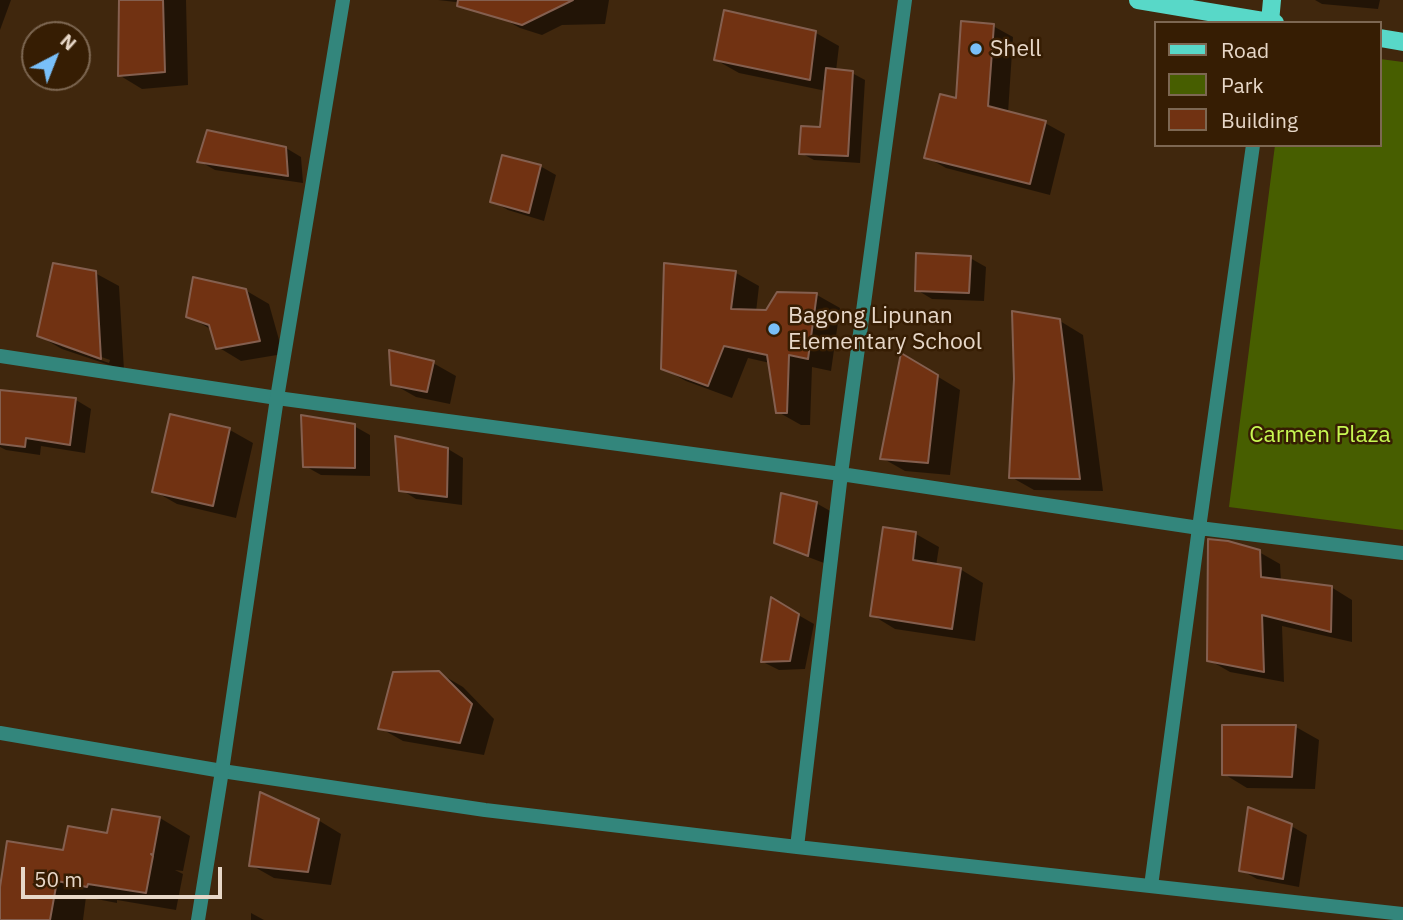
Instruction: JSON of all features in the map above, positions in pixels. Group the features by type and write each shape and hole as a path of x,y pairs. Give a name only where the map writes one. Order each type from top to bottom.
{"main road":[{"path":"1138,0 1260,21"},
{"path":"1272,0 1272,21"},
{"path":"1382,38 1403,42"}],"street":[{"path":"198,920 277,398 343,0"},
{"path":"797,847 841,474 905,0"},
{"path":"1151,886 1253,147"},
{"path":"0,356 277,398 841,474 1199,528 1403,553"},
{"path":"0,733 222,771 485,810 1403,914"}],"green space":[{"name":"Carmen Plaza","path":"1382,59 1403,62 1403,530 1229,507 1275,147 1382,147"}],"building":[{"path":"119,0 163,0 165,72 118,76"},
{"path":"458,0 573,0 522,25 457,6"},
{"path":"724,10 816,31 810,80 714,60"},
{"path":"961,21 994,24 988,106 1046,121 1030,184 924,158 940,94 956,98"},
{"path":"826,68 853,71 848,156 799,154 801,126 820,127"},
{"path":"207,130 286,147 288,176 197,162"},
{"path":"502,155 541,165 529,213 490,202"},
{"path":"916,253 971,256 969,293 915,291"},
{"path":"53,263 96,271 101,359 37,336"},
{"path":"664,263 736,271 731,309 766,310 777,292 817,293 808,359 789,355 787,413 776,413 767,355 724,346 708,386 661,369"},
{"path":"193,277 246,289 260,341 216,349 209,325 186,317"},
{"path":"1012,311 1060,319 1080,479 1009,478 1014,379"},
{"path":"389,350 434,361 427,392 391,385"},
{"path":"901,353 938,375 928,463 880,459"},
{"path":"0,390 76,398 70,445 26,438 25,447 0,444"},
{"path":"170,414 230,428 213,506 152,492"},
{"path":"301,415 355,424 355,468 303,467"},
{"path":"395,436 448,448 447,497 399,491"},
{"path":"781,493 817,502 808,556 774,543"},
{"path":"883,527 916,532 913,560 961,568 952,629 870,616"},
{"path":"1208,539 1228,541 1260,550 1261,577 1332,586 1331,632 1262,615 1264,672 1207,661"},
{"path":"771,597 799,614 790,661 761,662"},
{"path":"439,671 472,704 460,743 378,729 393,672"},
{"path":"1222,725 1296,725 1292,777 1222,775"},
{"path":"260,792 319,819 308,872 249,866"},
{"path":"1248,807 1292,824 1283,879 1239,871"},
{"path":"112,809 160,817 153,855 151,854 153,856 146,893 57,881 50,920 0,920 0,887 7,841 63,850 68,826 107,833"}],"place":[{"name":"Shell","path":"976,49"},
{"name":"Bagong Lipunan Elementary School","path":"774,329"}]}
